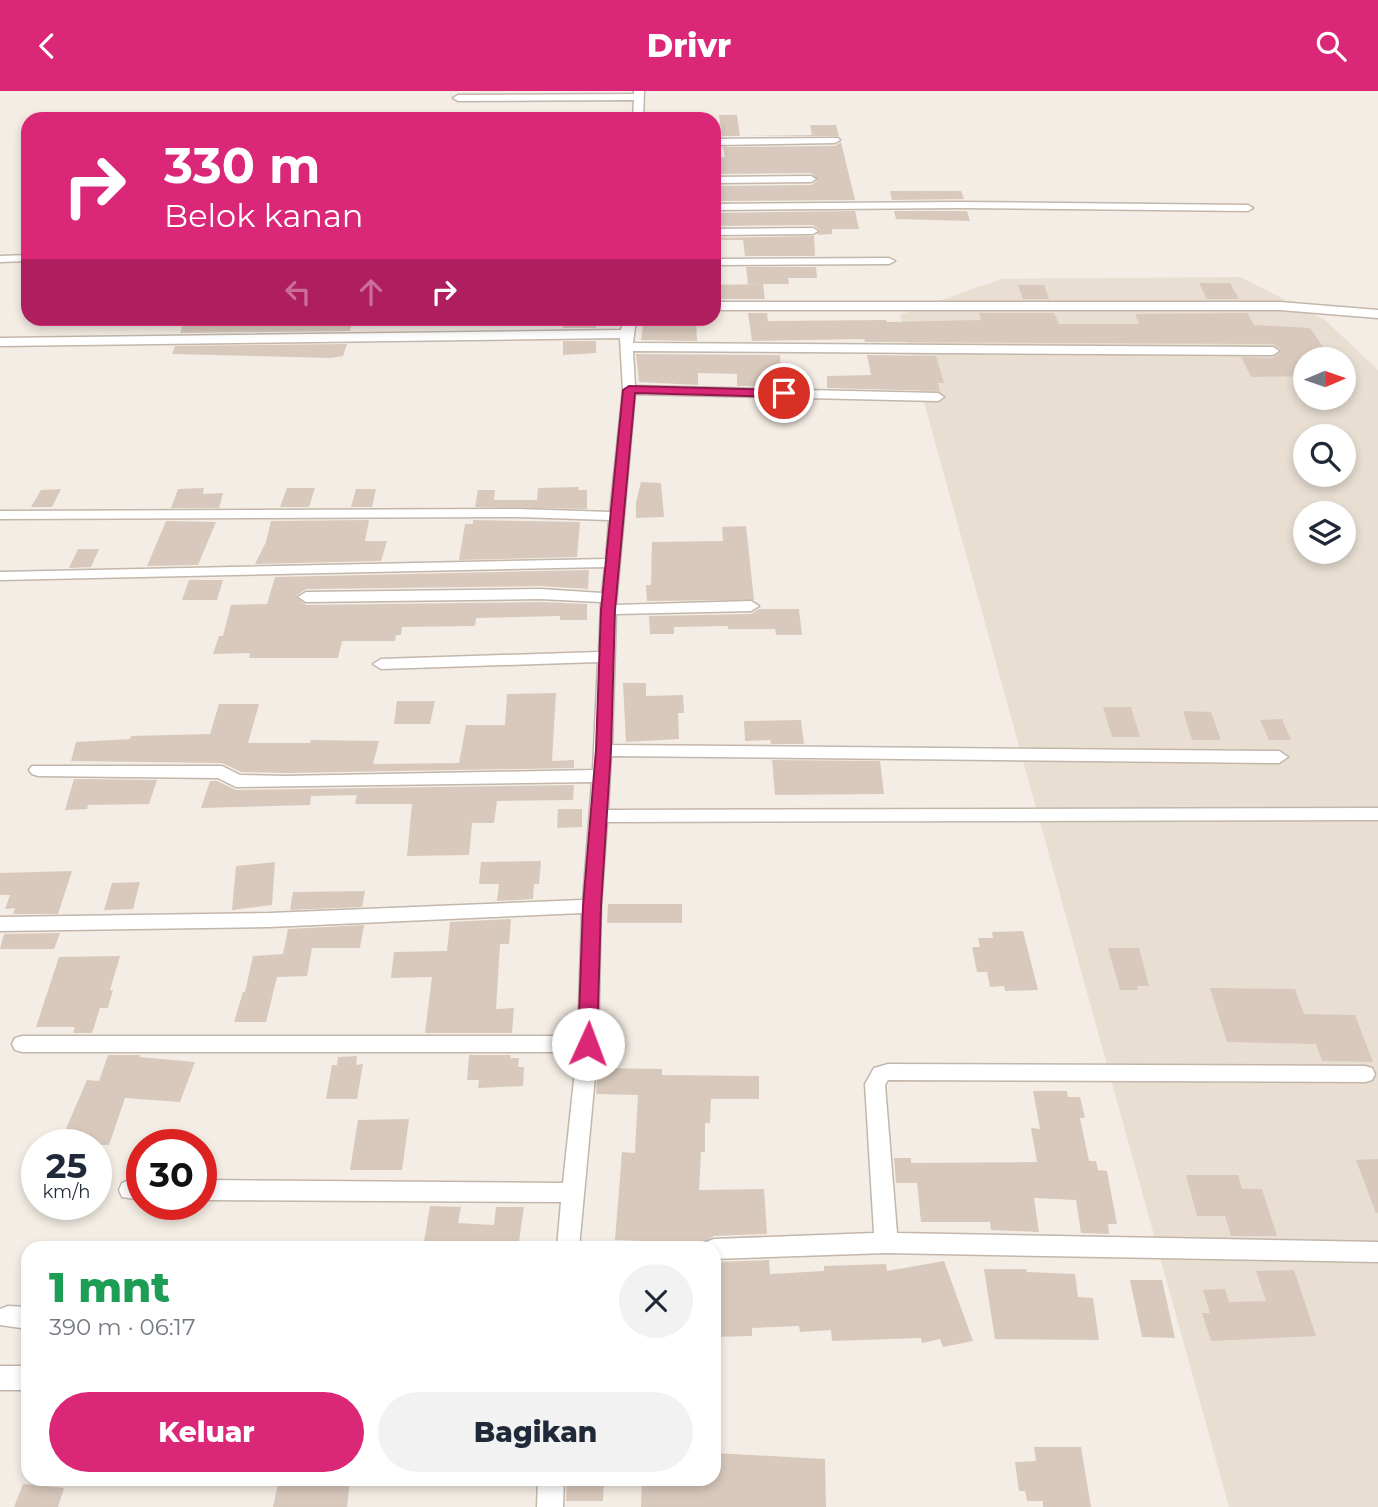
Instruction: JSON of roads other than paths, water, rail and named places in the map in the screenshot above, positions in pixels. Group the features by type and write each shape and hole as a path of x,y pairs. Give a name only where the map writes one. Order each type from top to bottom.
{"street":[{"path":"458,97 639,94 638,112"},
{"path":"721,142 835,140"},
{"path":"721,180 811,179"},
{"path":"721,207 960,205 1248,208"},
{"path":"721,232 813,231"},
{"path":"0,259 21,258"},
{"path":"721,262 889,261"},
{"path":"721,306 1279,306 1378,314"},
{"path":"569,1241 588,1044 592,906 600,816 608,604 629,390 628,333"},
{"path":"0,342 628,333 1273,351"},
{"path":"629,390 938,397"},
{"path":"0,515 518,513 616,516"},
{"path":"0,576 397,565 611,563"},
{"path":"306,597 540,594 608,604 751,606"},
{"path":"381,664 606,657"},
{"path":"603,750 1279,757"},
{"path":"38,770 222,772 236,781 285,782 601,776"},
{"path":"600,816 1378,814"},
{"path":"0,924 270,920 592,906"},
{"path":"22,1044 588,1044"},
{"path":"886,1243 875,1084 881,1074 1366,1074"},
{"path":"217,1190 575,1193"},
{"path":"721,1248 886,1243 1378,1252"},
{"path":"0,1378 21,1378"},
{"path":"550,1507 551,1486"}]}
